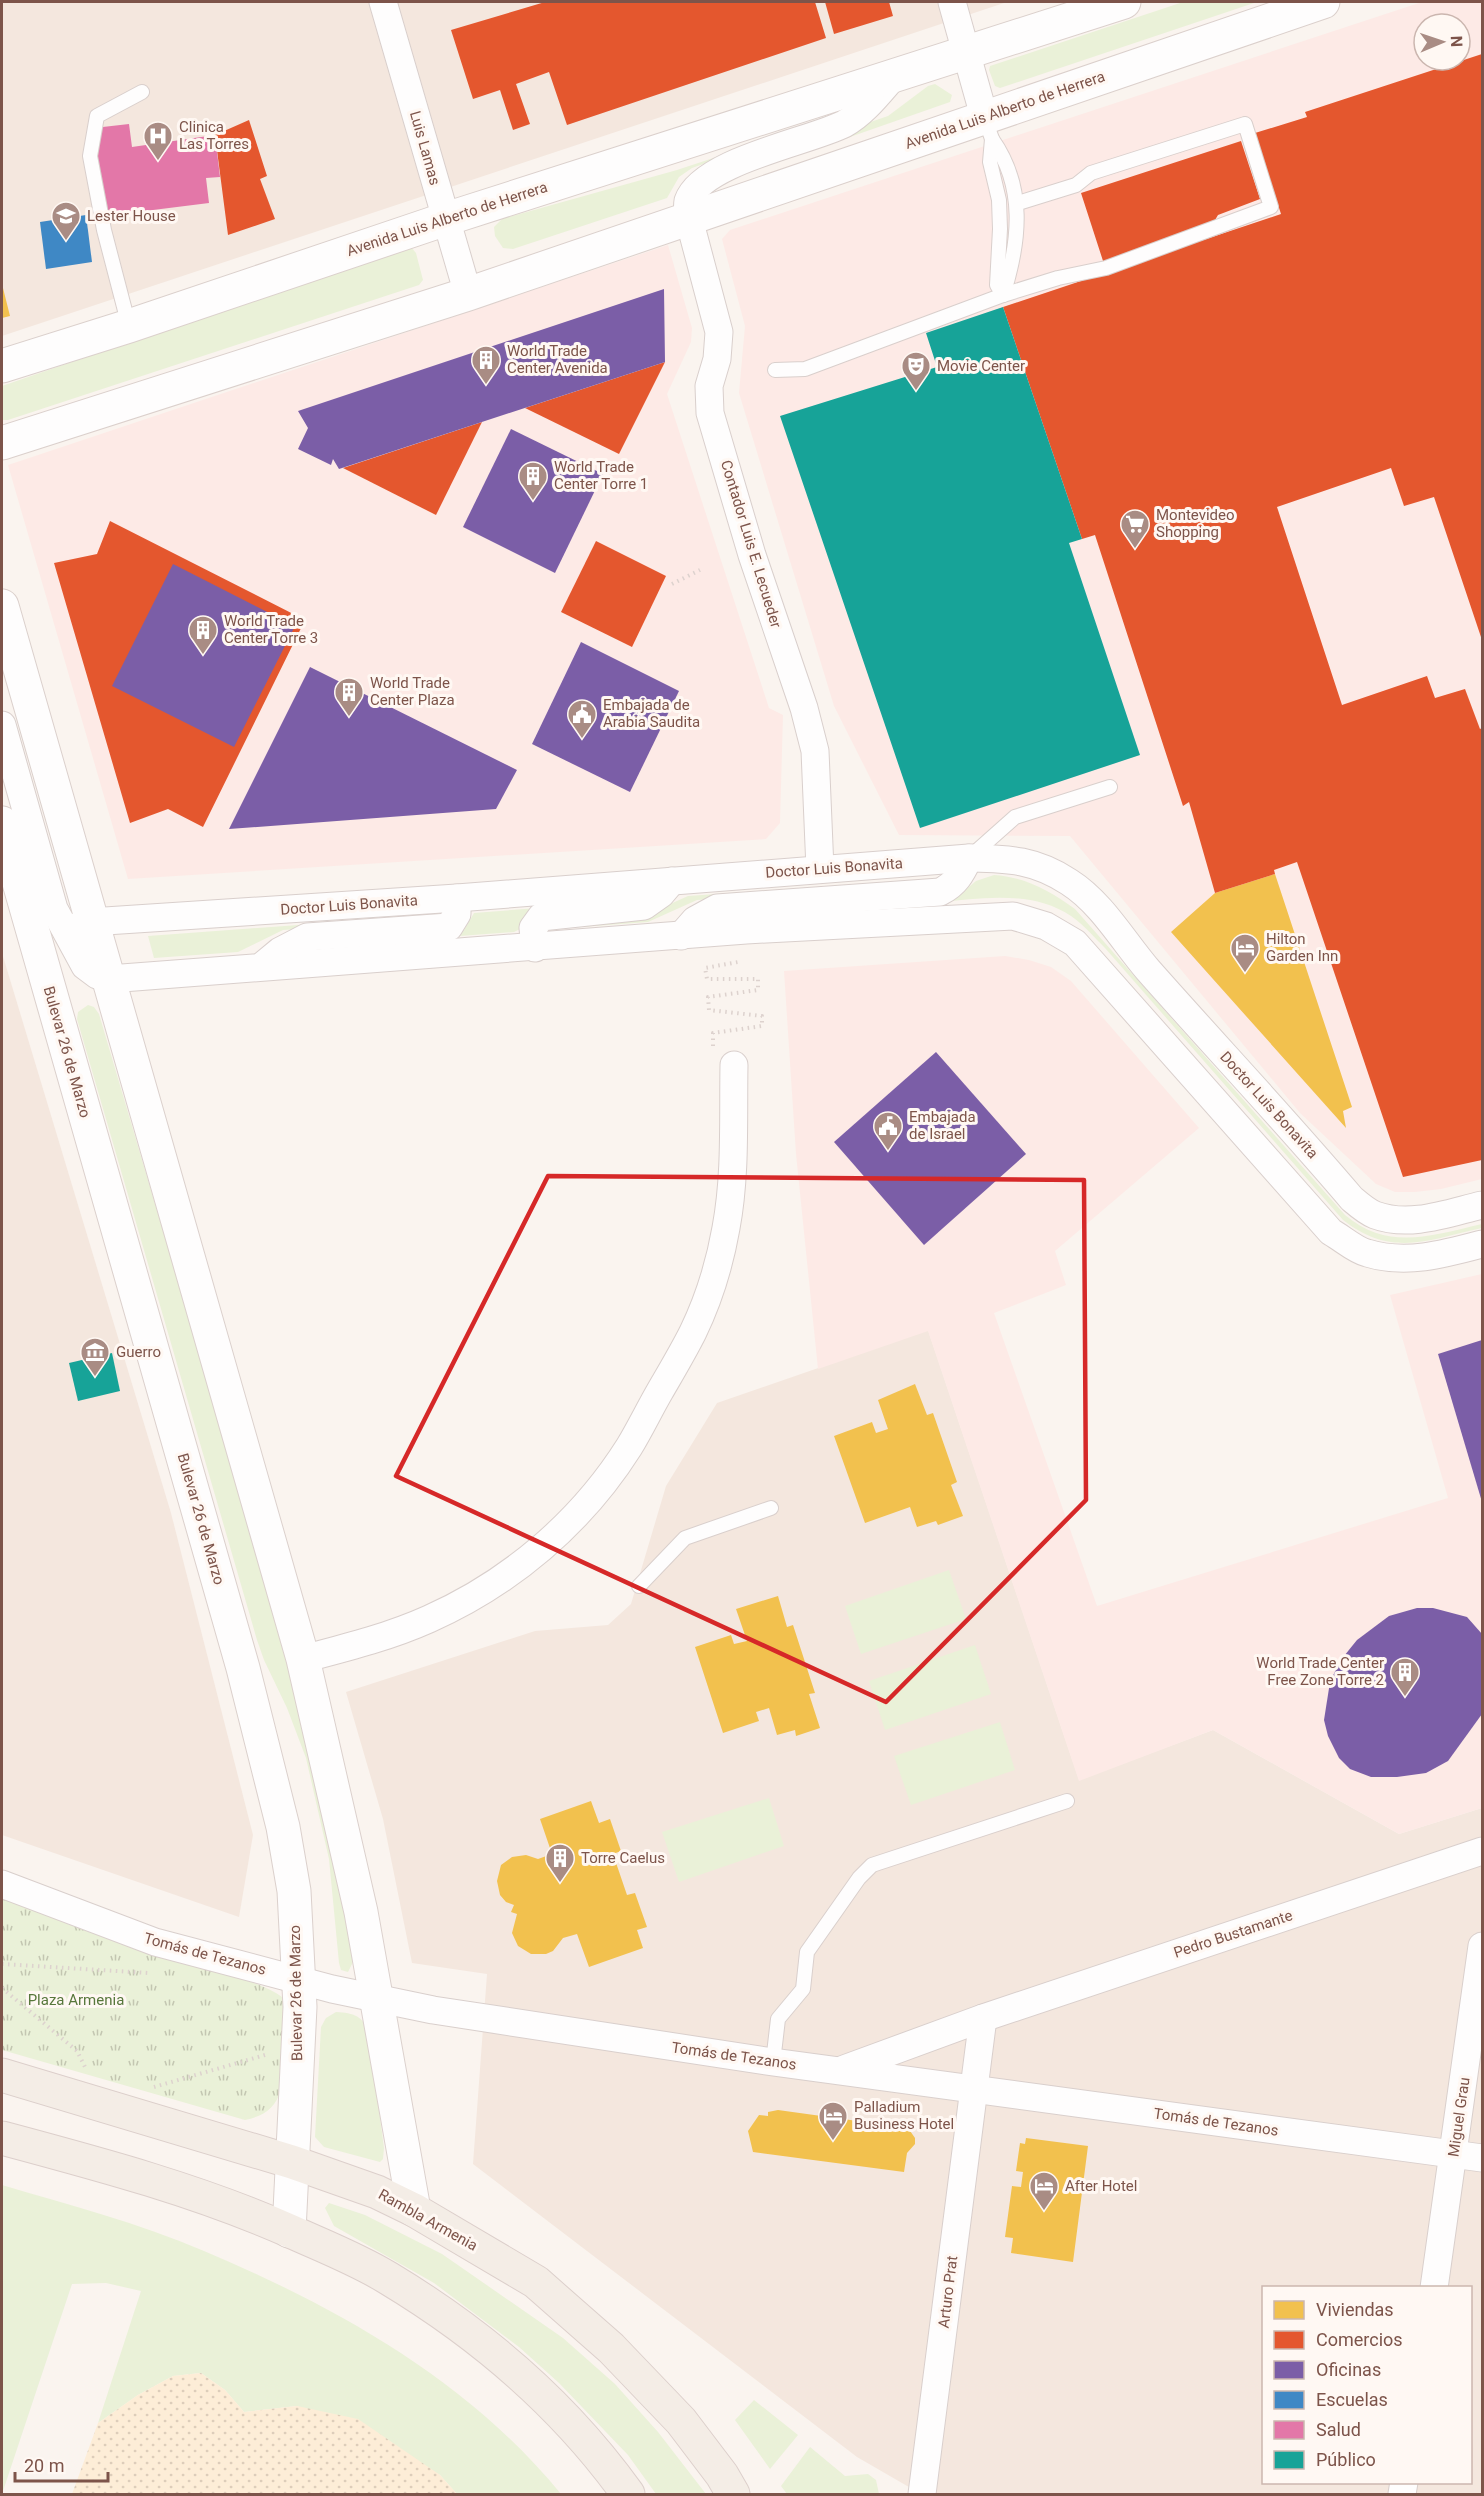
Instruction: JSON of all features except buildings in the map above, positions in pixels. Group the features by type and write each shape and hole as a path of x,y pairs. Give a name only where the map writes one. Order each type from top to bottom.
{"main road":[{"name":"Rambla Armenia","path":"2,2075 292,2162 377,2192 414,2210 536,2282 611,2348 681,2421 722,2475 733,2494"},
{"path":"2,2138 92,2162 218,2202 289,2231 387,2277 490,2348 536,2388 573,2425 628,2494"}],"street":[{"name":"Luis Lamas","path":"382,2 468,294"},
{"path":"952,2 988,127"},
{"name":"Avenida Luis Alberto de Herrera","path":"2,366 129,326 446,219 1124,2"},
{"name":"Avenida Luis Alberto de Herrera","path":"2,443 468,294 689,219 988,127 1323,2"},
{"path":"689,219 688,201 703,181 755,156 844,124 864,110 894,76"},
{"name":"Contador Luis E. Lecueder","path":"689,219 719,332 717,359 710,386 710,413 752,555 804,708 815,751 820,869"},
{"name":"Bulevar 26 de Marzo","path":"2,606 64,931 283,1827 294,1891 299,1980 289,2231"},
{"name":"Bulevar 26 de Marzo","path":"2,725 54,909 64,931"},
{"name":"Bulevar 26 de Marzo","path":"2,823 64,931 110,979 303,1659 361,1912 414,2210"},
{"path":"681,936 695,920 717,908 940,892 951,886 959,877 969,858"},
{"name":"Doctor Luis Bonavita","path":"64,931 820,869 969,858 1017,859 1049,870 1070,883 1090,900 1147,968 1352,1199 1373,1215 1393,1220 1422,1220 1482,1205"},
{"path":"535,948 533,928 541,917 644,906 661,894 672,881"},
{"path":"261,966 280,951 307,937 448,927 457,914 457,898"},
{"path":"110,979 746,930 1013,916 1046,926 1076,943 1331,1232 1366,1253 1405,1260 1482,1245"},
{"path":"303,1659 400,1630 429,1619 475,1596 522,1564 565,1526 595,1492 628,1448 694,1330 710,1287 723,1238 733,1166 734,1065"},
{"name":"Pedro Bustamante","path":"840,2071 983,2018 1482,1851"},
{"name":"Tomás de Tezanos","path":"2,1884 155,1942 377,2000 773,2062 1482,2158"},
{"name":"Miguel Grau","path":"1434,2286 1482,1946"},
{"path":"974,2090 983,2018"},
{"name":"Arturo Prat","path":"922,2494 974,2090"}],"lane":[{"path":"129,326 104,230 90,156 98,117 142,92"},
{"path":"775,370 805,369 1003,295 1058,278 1106,268 1271,207 1245,124 1091,172 1076,185 1017,203"},
{"path":"988,127 1005,157 1017,203 1012,267 1003,295"},
{"path":"988,127 990,162 999,200 997,285 1003,295"},
{"path":"969,858 1015,816 1110,787"},
{"path":"639,1586 685,1538 771,1508"},
{"path":"773,2062 778,2019 803,1989 807,1952 859,1878 872,1865 1067,1801"}],"path":[{"path":"672,584 700,570"},
{"path":"734,1065 713,1046 713,1033 762,1026 762,1016 710,1010 708,997 758,990 758,979 707,979 705,968 747,961 746,930"},
{"path":"2,1964 152,1973"},
{"path":"2,1988 76,2051 104,2104 170,2080 297,2047"}],"highlighted area":[{"path":"548,1176 1084,1180 1086,1500 886,1702 396,1476"}],"shaded area":[{"path":"2,2 1007,2 2,336"},
{"name":"Montevideo Shopping","path":"1422,2 1482,2 1482,1179 1441,1189 1415,1192 1395,1192 1376,1184 1300,1113 1070,836 899,835 834,706 739,393 745,326 722,239 730,230"},
{"path":"668,245 692,328 691,342 667,394 769,708 783,715 780,823 766,839 128,879 8,465"},
{"path":"2,953 171,1513 253,1835 239,1917 2,1835"},
{"path":"1005,956 1051,967 1071,981 1199,1128 1055,1251 1066,1285 994,1313 1097,1606 1448,1498 1390,1295 1482,1274 1482,1808 1399,1834 1213,1730 1079,1781 928,1331 818,1369 796,1154 784,971"},
{"path":"928,1330 1079,1780 1213,1730 1399,1834 1482,1808 1482,2494 921,2494 857,2457 473,2164 487,1974 412,1963 383,1819 346,1692 535,1631 608,1625 631,1604 666,1486 717,1403"}],"green space":[{"path":"1183,2 1257,2 1000,88 995,86 989,70 990,66"},
{"path":"935,84 952,95 950,102 741,175 754,162 888,116 928,86"},
{"path":"798,130 692,168 679,177 667,198 513,249 503,248 495,236 494,227 502,219 677,170"},
{"path":"405,247 411,247 416,253 423,280 419,285 8,420 2,420 2,386"},
{"path":"994,875 1037,886 1075,909 1345,1215 1378,1234 1395,1237 1429,1236 1482,1224 1482,1228 1410,1243 1378,1239 1361,1232 1343,1220 1085,927 1056,908 1024,899 990,898 939,902 958,896 976,881"},
{"path":"925,880 925,884 697,900 648,922 553,929 552,924 646,915 688,896"},
{"path":"537,908 520,929 514,932 446,937 464,930 474,913"},
{"path":"435,915 435,919 283,930 238,952 154,958 148,936"},
{"path":"88,1005 94,1007 99,1014 237,1482 330,1823 353,1962 348,1972 341,1970 339,1963 329,1859 306,1758 257,1640 77,1019 78,1012"},
{"path":"949,1570 966,1619 861,1654 845,1606"},
{"path":"975,1645 991,1694 885,1730 869,1681"},
{"path":"1000,1722 1015,1770 911,1805 894,1756"},
{"path":"769,1798 784,1846 679,1882 662,1832"},
{"name":"Plaza Armenia","path":"2,1897 139,1950 240,1978 259,1985 285,2000 281,2089 276,2101 268,2110 245,2120 2,2050"},
{"path":"336,2012 357,2016 369,2033 384,2148 383,2159 380,2162 324,2147 315,2137 321,2027 326,2018"},
{"path":"2,2185 104,2215 179,2241 254,2273 351,2323 398,2351 443,2382 485,2416 525,2453 561,2494 457,2494 440,2475 297,2406 244,2412 225,2390 201,2373 173,2376 138,2395 98,2423 141,2291 106,2283 72,2284 2,2494"},
{"path":"329,2203 365,2215 442,2254 563,2338 615,2384 658,2432 706,2494 656,2494 628,2455 559,2383 519,2347 434,2283 334,2226 325,2208"},
{"path":"754,2400 798,2435 770,2469 735,2420"},
{"path":"810,2447 845,2476 868,2474 876,2480 879,2494 787,2494 781,2486"}],"sand":[{"path":"201,2373 225,2390 244,2412 297,2406 358,2419 440,2475 457,2494 72,2494 98,2423 138,2395 173,2376"}],"place":[{"name":"Clinica Las Torres","path":"158,162"},
{"name":"Lester House","path":"66,242"},
{"name":"World Trade Center Avenida","path":"486,386"},
{"name":"Movie Center","path":"916,392"},
{"name":"World Trade Center Torre 1","path":"533,502"},
{"name":"Montevideo Shopping","path":"1135,550"},
{"name":"World Trade Center Torre 3","path":"203,656"},
{"name":"World Trade Center Plaza","path":"349,718"},
{"name":"Embajada de Arabia Saudita","path":"582,740"},
{"name":"Hilton Garden Inn","path":"1245,974"},
{"name":"Embajada de Israel","path":"888,1152"},
{"name":"Guerro","path":"95,1378"},
{"name":"World Trade Center Free Zone Torre 2","path":"1405,1698"},
{"name":"Torre Caelus","path":"560,1884"},
{"name":"Palladium Business Hotel","path":"833,2142"},
{"name":"After Hotel","path":"1044,2212"}]}
